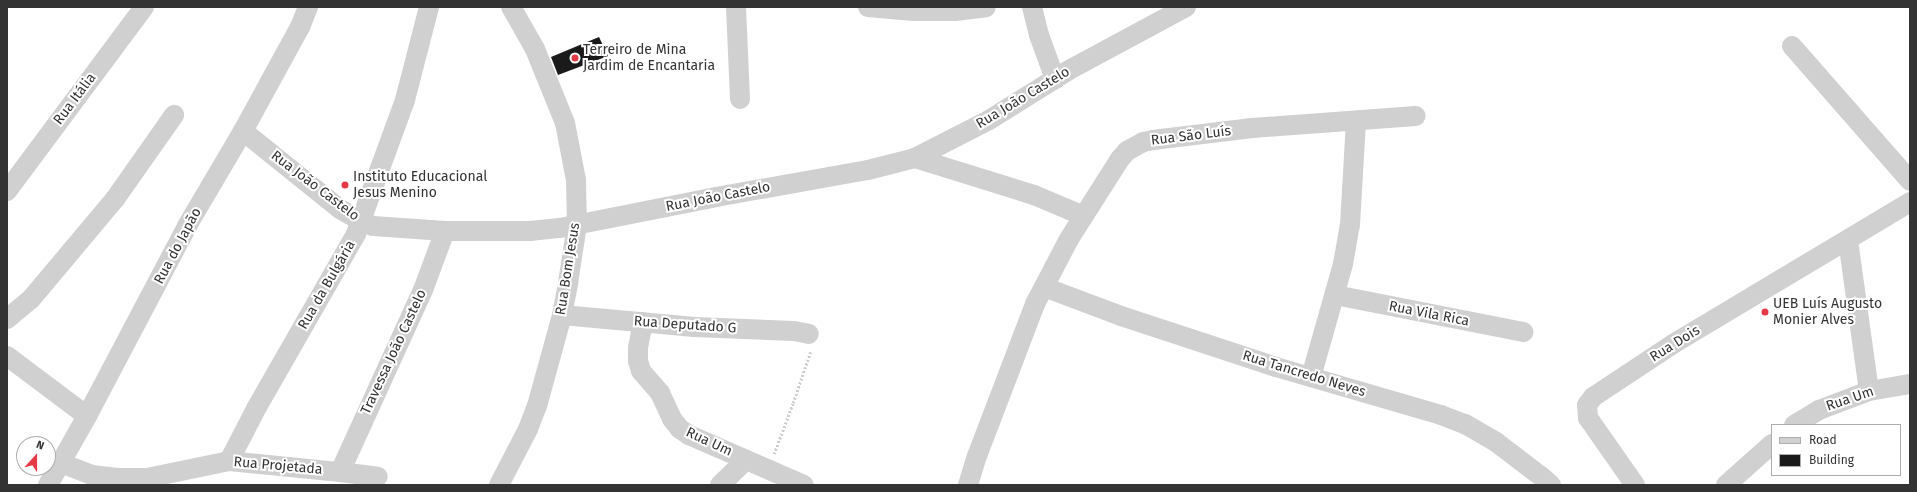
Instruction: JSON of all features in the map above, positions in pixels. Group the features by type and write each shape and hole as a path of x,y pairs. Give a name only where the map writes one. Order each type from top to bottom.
{"street":[{"name":"Rua Itália","path":"7,191 144,7"},
{"name":"Rua do Japão","path":"48,485 87,416 187,226 243,131 300,27 308,7"},
{"name":"Rua da Bulgária","path":"229,461 293,342 350,247 361,222 405,100 429,7"},
{"name":"Rua Bom Jesus","path":"499,485 528,430 537,406 562,315 576,225 576,180 565,123 535,49 511,7"},
{"path":"736,7 740,99"},
{"path":"868,7 914,11 955,11 986,7"},
{"path":"1032,7 1038,35 1055,79"},
{"name":"Rua João Castelo","path":"243,131 312,188 361,222 373,226 445,231 530,231 576,225 731,194 868,170 915,158 989,120 1055,79 1186,7"},
{"path":"1792,46 1906,167"},
{"path":"7,319 31,299 115,199 174,115"},
{"name":"Rua São Luís","path":"968,485 1004,383 1035,304 1069,239 1120,159 1127,151 1144,142 1252,128 1356,122 1416,116"},
{"path":"1311,377 1343,264 1350,225 1356,122"},
{"path":"915,158 1034,195 1084,216"},
{"name":"Rua Dois","path":"1635,485 1588,418 1587,405 1593,397 1673,344 1805,263 1848,240 1910,202"},
{"name":"Travessa João Castelo","path":"340,472 423,290 445,231"},
{"path":"1848,240 1869,391"},
{"name":"Rua Tancredo Neves","path":"1044,287 1121,316 1311,377 1441,415 1465,424 1496,442 1551,485"},
{"name":"Rua Vila Rica","path":"1335,295 1523,332"},
{"name":"Rua Deputado G","path":"562,315 694,327 794,331 809,334"},
{"name":"Rua Um","path":"643,322 638,347 638,361 641,371 660,393 672,420 680,429 689,435 804,485"},
{"path":"7,356 87,416"},
{"name":"Rua Um","path":"1796,424 1819,410 1869,391 1910,384"},
{"path":"1726,485 1771,445"},
{"path":"720,485 746,460"},
{"name":"Rua Projetada","path":"61,463 92,475 148,481 229,461 340,472 378,478"}],"path":[{"path":"767,469 809,358 812,343 809,334"}],"building":[{"name":"Terreiro de Mina Jardim de Encantaria","path":"599,37 608,56 558,75 551,57"}],"place":[{"name":"Terreiro de Mina Jardim de Encantaria","path":"575,58"},
{"name":"Instituto Educacional Jesus Menino","path":"345,185"},
{"name":"UEB Luís Augusto Monier Alves","path":"1765,312"}]}
